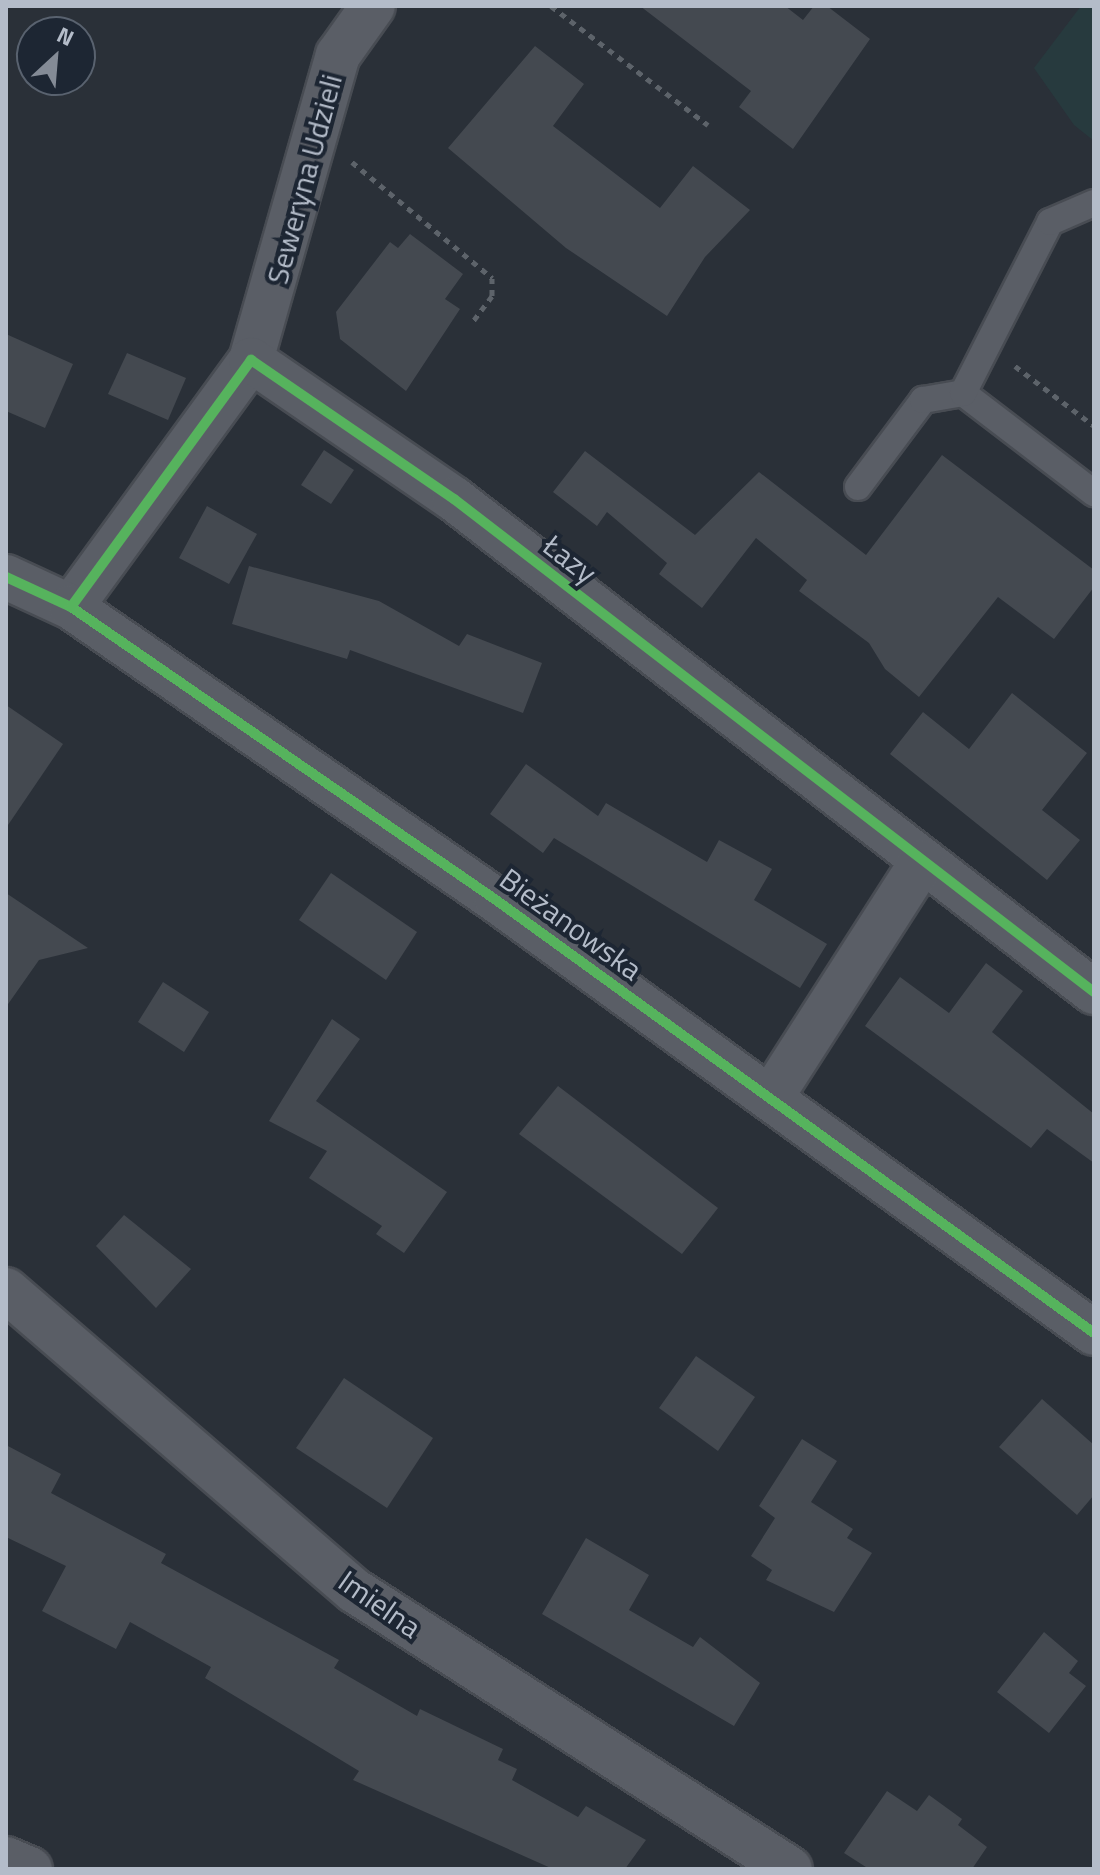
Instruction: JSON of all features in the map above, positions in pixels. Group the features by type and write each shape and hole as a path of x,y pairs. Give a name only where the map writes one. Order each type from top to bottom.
{"street":[{"name":"Seweryna Udzieli","path":"251,360 338,55 373,6"},
{"path":"71,607 251,360"},
{"name":"Łazy","path":"251,360 454,499 1094,992"},
{"name":"Bieżanowska","path":"6,577 71,607 771,1097 1094,1333"},
{"path":"771,1097 922,862"},
{"name":"Imielna","path":"6,1290 355,1591 790,1869"},
{"path":"6,1859 30,1869"}],"lane":[{"path":"963,393 1050,222 1094,203"},
{"path":"858,487 923,400 963,393 1094,493"}],"path":[{"path":"551,6 708,125"},
{"path":"348,158 492,278 492,296 473,321"},
{"path":"1004,358 1094,426"}],"green space":[{"path":"1081,6 1094,6 1094,141 1074,125 1034,68"}],"building":[{"path":"640,6 785,6 803,20 814,6 827,6 870,39 793,149 739,107 751,91"},
{"path":"535,46 584,84 553,126 660,208 693,166 750,210 705,257 667,316 566,248 448,148"},
{"path":"410,234 463,274 445,299 460,309 406,391 340,339 336,312 390,242 398,248"},
{"path":"6,334 73,364 45,428 6,411"},
{"path":"127,353 186,378 168,420 108,394"},
{"path":"324,450 354,470 331,504 301,485"},
{"path":"585,451 695,535 759,472 866,555 942,455 1094,570 1094,587 1054,639 998,597 919,697 885,669 869,643 799,591 807,580 756,538 702,608 659,574 667,563 607,512 597,526 553,492"},
{"path":"207,506 257,534 229,584 179,558"},
{"path":"249,566 379,601 459,646 467,634 542,663 523,713 350,650 347,659 232,624"},
{"path":"1012,693 1087,753 1042,810 1080,840 1047,880 890,754 923,712 969,749"},
{"path":"6,705 63,744 6,828"},
{"path":"526,764 598,816 606,803 707,862 719,840 772,869 754,900 827,944 800,988 554,838 543,853 490,814"},
{"path":"331,873 417,932 386,980 299,920"},
{"path":"6,893 88,948 39,960 6,1007"},
{"path":"986,963 1023,991 992,1032 1094,1114 1094,1163 1047,1129 1031,1148 865,1026 900,977 949,1013"},
{"path":"163,982 209,1012 184,1052 138,1022"},
{"path":"332,1019 360,1039 316,1101 447,1192 404,1253 376,1234 382,1226 309,1178 327,1151 269,1121"},
{"path":"558,1086 718,1208 682,1254 519,1134"},
{"path":"124,1215 191,1269 156,1308 96,1246"},
{"path":"696,1356 755,1397 718,1451 659,1408"},
{"path":"344,1378 433,1438 387,1508 296,1448"},
{"path":"1042,1399 1094,1445 1094,1495 1077,1515 999,1447"},
{"path":"802,1439 837,1461 811,1502 853,1529 847,1538 872,1553 834,1612 766,1580 772,1570 751,1556 775,1518 759,1506"},
{"path":"6,1445 61,1474 51,1493 166,1554 161,1563 339,1660 334,1668 417,1716 420,1709 503,1749 498,1760 517,1769 512,1780 578,1817 586,1806 646,1840 625,1869 553,1869 353,1780 359,1771 205,1678 211,1667 130,1622 116,1649 42,1611 66,1566 6,1537"},
{"path":"586,1538 649,1575 629,1610 693,1647 700,1637 760,1683 734,1726 542,1614"},
{"path":"1044,1632 1078,1661 1069,1673 1086,1686 1049,1733 997,1692"},
{"path":"887,1791 917,1811 929,1795 962,1819 958,1825 987,1847 972,1869 869,1869 844,1853"}],"cycle path":[{"path":"71,607 251,360 454,499 1094,992"},
{"path":"6,577 71,607 496,900 1094,1333"}]}
